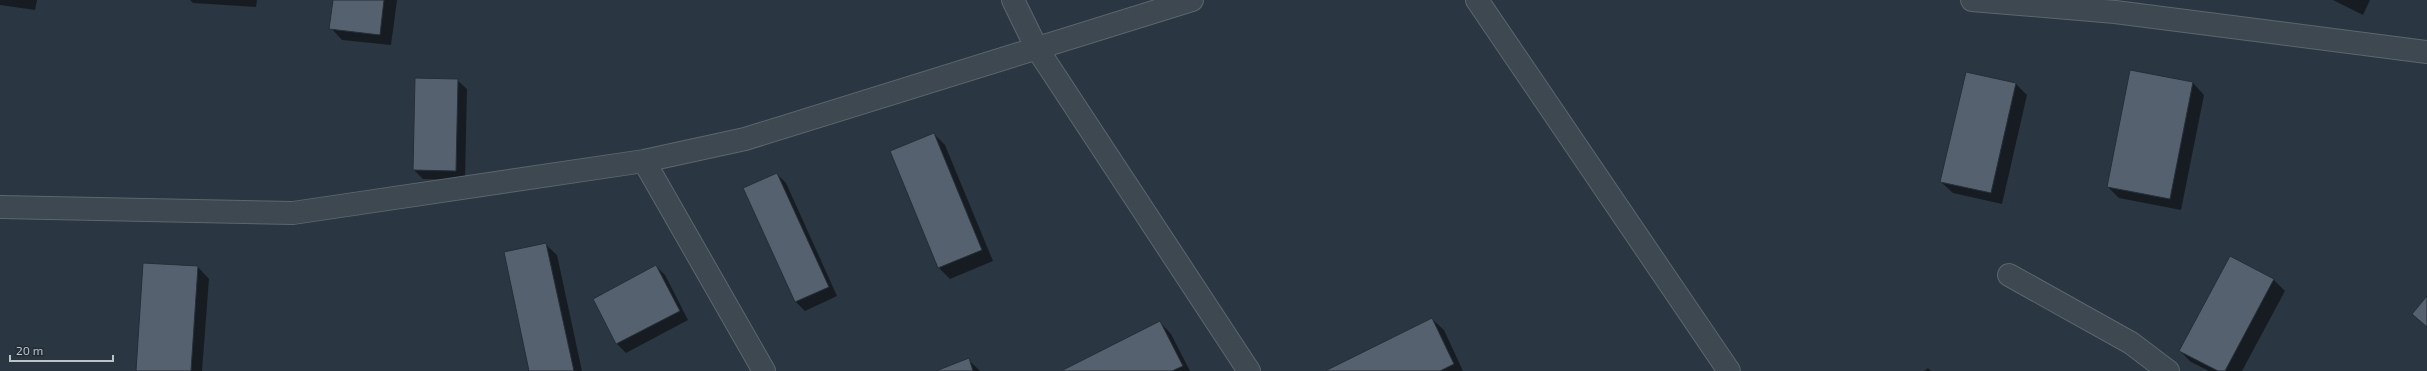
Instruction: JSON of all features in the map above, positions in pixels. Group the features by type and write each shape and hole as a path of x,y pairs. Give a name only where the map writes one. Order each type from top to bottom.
{"street":[{"path":"1013,0 1036,47 1249,371"},
{"path":"0,207 293,213 644,161 745,139 1036,47 1192,0"},
{"path":"1478,0 1729,371"},
{"path":"1972,0 2117,6 2427,52"},
{"path":"644,161 764,371"},
{"path":"2009,275 2132,343 2168,371"}],"building":[{"path":"333,0 384,0 380,35 329,29"},
{"path":"2130,70 2193,82 2170,199 2107,187"},
{"path":"1966,72 2016,83 1991,193 1940,182"},
{"path":"415,78 458,79 456,171 413,170"},
{"path":"934,133 982,250 938,268 890,151"},
{"path":"777,173 829,287 795,302 743,188"},
{"path":"546,243 574,371 529,371 504,252"},
{"path":"2230,256 2274,279 2225,371 2218,371 2179,351"},
{"path":"143,263 198,266 191,371 136,371"},
{"path":"656,265 680,311 616,344 593,299"},
{"path":"2427,296 2427,327 2412,314"},
{"path":"1432,318 1454,364 1440,371 1325,371"},
{"path":"1160,321 1183,366 1172,371 1061,371"},
{"path":"969,358 973,371 936,371"}]}
